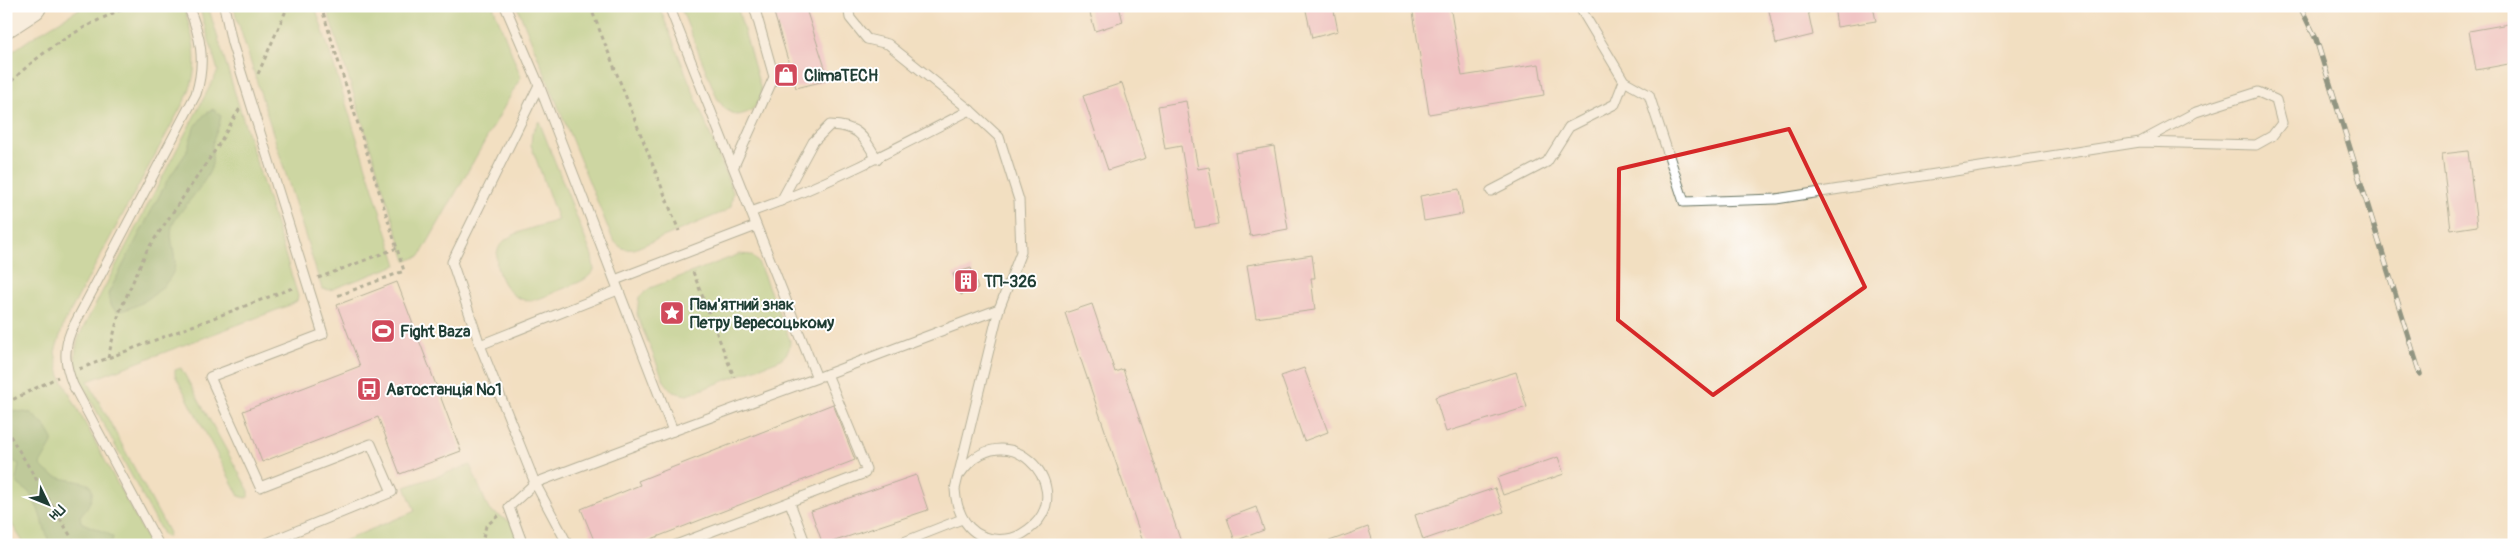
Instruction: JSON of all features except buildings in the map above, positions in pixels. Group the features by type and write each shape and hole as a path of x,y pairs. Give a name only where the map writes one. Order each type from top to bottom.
{"main road":[{"path":"6,23 32,6"}],"lane":[{"path":"160,545 74,385 68,372 65,352 71,331 196,94 202,66 202,48 197,28 188,6"},
{"path":"224,6 232,42 323,334 210,377 260,487 372,444 392,492 262,545"},
{"path":"505,6 539,85 673,431"},
{"path":"669,6 817,378"},
{"path":"734,166 774,77 754,6"},
{"path":"848,6 850,18 867,39 888,44 970,110 999,138 1019,200 1021,252 999,309 955,489 956,504 962,518 971,530 984,537 998,540 1013,538 1026,532 1037,522 1044,509 1046,494 1044,480 1036,466 1025,456 1011,450 996,449 981,453 968,462 960,474"},
{"path":"1578,6 1624,81 1649,95 1684,202 1776,199 2140,142 2256,145 2272,136 2282,123 2281,114 2276,100 2258,92 2196,112 2140,142"},
{"path":"1491,191 1547,162 1569,127 1616,104 1624,81"},
{"path":"539,85 452,262 480,345 536,483 568,545"},
{"path":"751,212 877,159 970,110"},
{"path":"781,201 812,142 830,125 848,126 865,139 877,159"},
{"path":"615,280 756,226"},
{"path":"480,345 618,290"},
{"path":"523,545 509,506 536,483 999,309"},
{"path":"676,545 865,474 866,469 827,374"},
{"path":"790,503 806,545"},
{"path":"896,545 962,518"}],"path":[{"path":"6,87 52,47 100,20 130,6"},
{"path":"258,74 288,6"},
{"path":"321,6 404,271 337,296"},
{"path":"590,6 679,231"},
{"path":"108,358 119,313 147,250 216,150 240,107"},
{"path":"318,278 397,248"},
{"path":"692,272 734,377"},
{"path":"76,370 296,286"},
{"path":"6,403 60,376"},
{"path":"6,429 76,545"},
{"path":"481,545 486,526 509,506"}],"highlighted area":[{"path":"1789,129 1865,287 1713,395 1618,320 1619,169"}],"green space":[{"path":"84,6 183,6 193,40 194,73 187,96 64,323 55,352 60,376 150,545 25,545 6,515 6,56"},
{"path":"199,6 208,6 298,296 297,301 290,305 88,381 169,533 167,537 164,536 82,384 77,372 75,353 80,334 218,71"},
{"path":"233,6 315,6 397,265 330,290 322,289"},
{"path":"326,6 493,6 521,77 420,256 406,261"},
{"path":"517,6 659,6 733,192 731,206 726,211 634,249 625,249 618,245 613,240"},
{"path":"680,6 737,6 761,90 759,100 751,111 736,115 725,109 717,98"},
{"path":"213,109 221,116 212,145 212,164 201,186 172,227 171,237 175,263 169,280 162,288 143,302 134,307 116,311 110,305 108,294 167,181 186,153 194,128 204,115"},
{"path":"539,121 592,256 594,270 588,277 577,283 540,298 525,300 510,292 504,284 499,275 497,256 499,248 509,237 558,220 531,145 532,133"},
{"path":"740,254 751,255 758,262 790,340 788,352 779,360 687,395 673,392 664,381 637,315 639,297 650,288"},
{"path":"181,368 249,491 249,496 246,498 239,496 175,375 175,370"},
{"path":"6,382 8,404 13,411 31,413 46,427 52,437 52,443 40,464 45,470 57,477 90,485 92,497 80,516 81,522 113,537 111,545 50,545 38,509 29,492 19,485 16,480 19,464 6,457"},
{"path":"470,465 489,510 523,529 530,545 334,545 415,511 405,487"}],"railway":[{"path":"2300,6 2316,39 2420,374"}],"place":[{"name":"ClimaTECH","path":"786,75"},
{"name":"ТП-326","path":"966,281"},
{"name":"Пам'ятний знак Петру Вересоцькому","path":"672,313"},
{"name":"Fight Baza","path":"383,331"},
{"name":"Автостанція №1","path":"369,389"}]}
